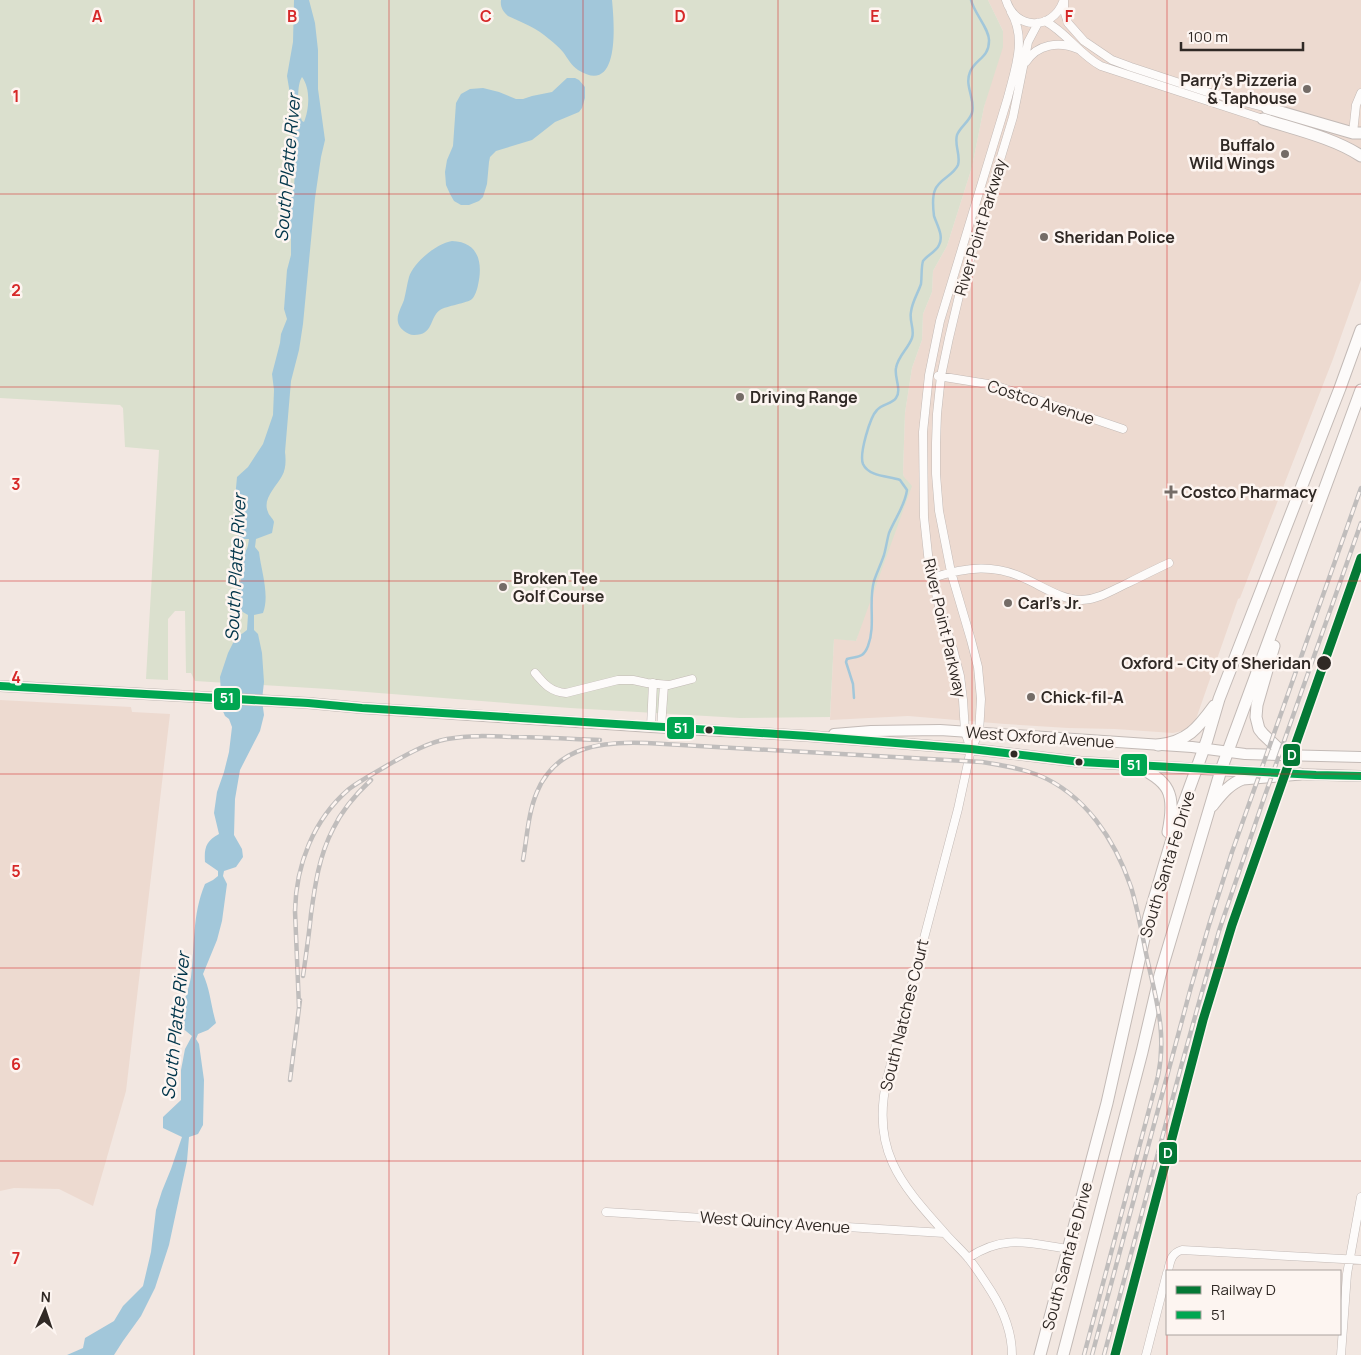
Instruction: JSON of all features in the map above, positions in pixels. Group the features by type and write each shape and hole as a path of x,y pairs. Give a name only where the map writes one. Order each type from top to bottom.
{"highway":[{"path":"1265,113 1357,133"},
{"path":"1265,113 1353,150 1361,156"},
{"name":"South Santa Fe Drive","path":"1040,1355 1107,1103 1140,949 1175,830 1204,749 1219,699 1361,330"},
{"name":"South Santa Fe Drive","path":"1063,1355 1160,975 1221,770 1361,390"},
{"path":"1285,755 1259,729 1256,710 1301,551"},
{"path":"1158,745 1177,741 1190,734 1202,723 1219,699"},
{"path":"1134,765 1161,780 1171,798 1169,826 1155,894"},
{"path":"1210,810 1227,789 1238,781 1248,778 1300,774"}],"main road":[{"name":"West Oxford Avenue","path":"0,686 287,701 656,728 808,736 1134,765 1361,776"},
{"name":"West Oxford Avenue","path":"808,736 907,729 979,732 1158,745 1245,754 1361,757"}],"street":[{"name":"River Point Parkway","path":"971,750 966,732 960,676 932,578 925,533 923,432 929,375 940,320 1015,69 1019,48 1019,33 1016,20 1006,0"},
{"name":"River Point Parkway","path":"971,750 979,732 981,699 978,668 951,572 941,528 936,474 936,427 941,376 959,296 1008,137 1018,98 1028,42 1042,22 1057,14 1064,0"},
{"path":"1064,0 1065,17 1072,28 1084,41 1112,60 1130,68 1207,92 1265,113"},
{"path":"1011,12 1024,21 1042,22 1063,33 1095,63 1109,69 1265,113"},
{"path":"1023,67 1032,54 1046,46 1062,45 1080,50"},
{"path":"1357,133 1356,105 1361,94"},
{"name":"Costco Avenue","path":"929,375 994,384 1123,429"},
{"path":"932,578 951,572 975,568 998,569 1017,574 1062,596 1081,600 1100,597 1169,563"},
{"path":"535,673 549,688 562,692 576,691 618,680 633,680 664,685 692,679"},
{"path":"653,684 656,728"},
{"path":"656,728 664,685"},
{"name":"South Natches Court","path":"968,1258 905,1187 894,1169 885,1141 882,1106 887,1079 958,809 971,750"},
{"path":"1341,1355 1345,1289 1361,1197"},
{"name":"West Quincy Avenue","path":"606,1212 944,1233"},
{"path":"1012,1355 1008,1328 1003,1313 987,1284 968,1258 987,1247 1007,1242 1068,1250"},
{"path":"1168,1270 1172,1256 1176,1252 1189,1250 1361,1260"},
{"path":"1146,1355 1166,1276"}],"shaded area":[{"path":"988,0 1361,0 1361,280 1333,359 1238,599 1196,719 1190,727 1182,731 1173,733 1068,728 908,716 830,720 834,638 856,641 904,477 905,413 912,368 922,340 923,314 932,292 933,271 947,246 972,167 984,107 1003,31"},
{"path":"0,700 131,707 132,712 170,714 126,1091 93,1206 59,1189 14,1188 0,1191"}],"green space":[{"name":"Broken Tee Golf Course","path":"0,0 988,0 1003,31 1003,47 984,107 972,167 947,246 933,271 932,292 923,314 922,340 912,368 905,413 903,473 912,486 856,641 834,639 830,717 740,718 570,708 328,689 195,681 191,673 186,673 185,611 175,611 168,619 168,680 146,679 159,450 125,447 123,408 120,405 0,398"}],"water":[{"path":"294,0 309,0 315,23 318,50 318,89 325,140 315,198 303,324 291,381 285,467 267,502 269,513 274,522 272,533 256,539 255,547 259,552 266,598 263,613 254,615 254,630 258,634 262,653 264,682 262,700 264,715 260,731 240,770 235,799 234,835 242,849 243,857 236,867 224,871 223,876 227,884 222,921 217,940 203,974 216,1023 208,1030 198,1034 196,1039 199,1044 204,1080 203,1125 198,1134 189,1137 187,1161 169,1245 155,1288 141,1316 114,1355 67,1355 83,1348 85,1338 114,1321 123,1306 143,1286 151,1252 156,1210 182,1137 163,1128 163,1117 181,1100 181,1070 185,1049 192,1036 181,1027 182,1008 191,977 196,919 205,884 218,876 218,871 205,862 205,857 209,842 219,834 214,813 217,792 229,752 232,727 222,709 220,677 235,639 247,630 248,615 233,602 242,576 243,554 248,547 249,539 240,539 235,527 234,509 237,477 248,467 263,444 273,415 274,390 272,374 281,334 287,319 284,309 287,270 291,255 288,216 294,187 295,169 291,100 287,76 293,42","holes":["302,77 305,82 308,100 304,122 299,111 298,92"]},
{"path":"501,0 612,0 614,24 612,53 608,65 602,73 592,76 578,70 560,48 544,35 508,16 501,7"},
{"path":"567,78 579,80 585,87 585,98 579,112 555,122 532,140 496,151 490,157 487,184 483,197 469,205 461,205 454,201 446,185 445,172 447,160 453,146 456,103 461,94 470,89 483,88 516,99 523,99 552,92"},
{"path":"452,241 468,245 477,255 480,269 475,295 470,300 440,310 425,332 414,335 409,334 400,327 398,320 411,272 426,254"}],"waterway":[{"path":"854,698 853,684 846,662 847,659 862,655 868,646 871,630 872,589 884,555 889,533 902,507 907,490 900,480 874,474 866,468 862,459 864,444 874,414 879,408 894,400 898,395 896,368 912,338 911,312 921,284 923,261 936,250 941,238 934,216 934,193 937,186 958,165 957,135 971,116 973,108 968,82 970,72 987,51 988,47 989,37 971,0"}],"railway":[{"path":"1092,1355 1209,925 1232,852 1361,488"},
{"path":"1104,1355 1219,931 1361,523"},
{"path":"299,1007 295,911 299,877 303,860 316,829 336,801 349,789 409,753 431,743 447,739 488,736 600,740"},
{"path":"523,860 532,808 537,792 545,777 556,765 583,749 614,743 647,743 982,762 1038,775 1055,783 1084,806 1107,836 1131,887 1157,1002 1161,1031 1158,1076 1084,1355"},
{"path":"303,976 314,892 324,850 333,829 345,809 371,780"},
{"path":"290,1080 300,1000"}],"rail line":[{"name":"D","path":"1115,1355 1203,1020 1232,925 1361,558"}],"transit line":[{"name":"51","path":"0,686 308,703 808,736 971,749 1081,762 1361,776"}],"place":[{"name":"Parry's Pizzeria & Taphouse","path":"1307,89"},
{"name":"Buffalo Wild Wings","path":"1285,154"},
{"name":"Sheridan Police","path":"1044,237"},
{"name":"Driving Range","path":"740,397"},
{"name":"Costco Pharmacy","path":"1171,492"},
{"name":"Broken Tee Golf Course","path":"503,587"},
{"name":"Carl's Jr.","path":"1008,603"},
{"name":"Oxford - City of Sheridan","path":"1324,663"},
{"name":"Chick-fil-A","path":"1031,697"}],"water label":[{"name":"South Platte River","path":"288,168"},
{"name":"South Platte River","path":"236,568"},
{"name":"South Platte River","path":"176,1026"}]}
